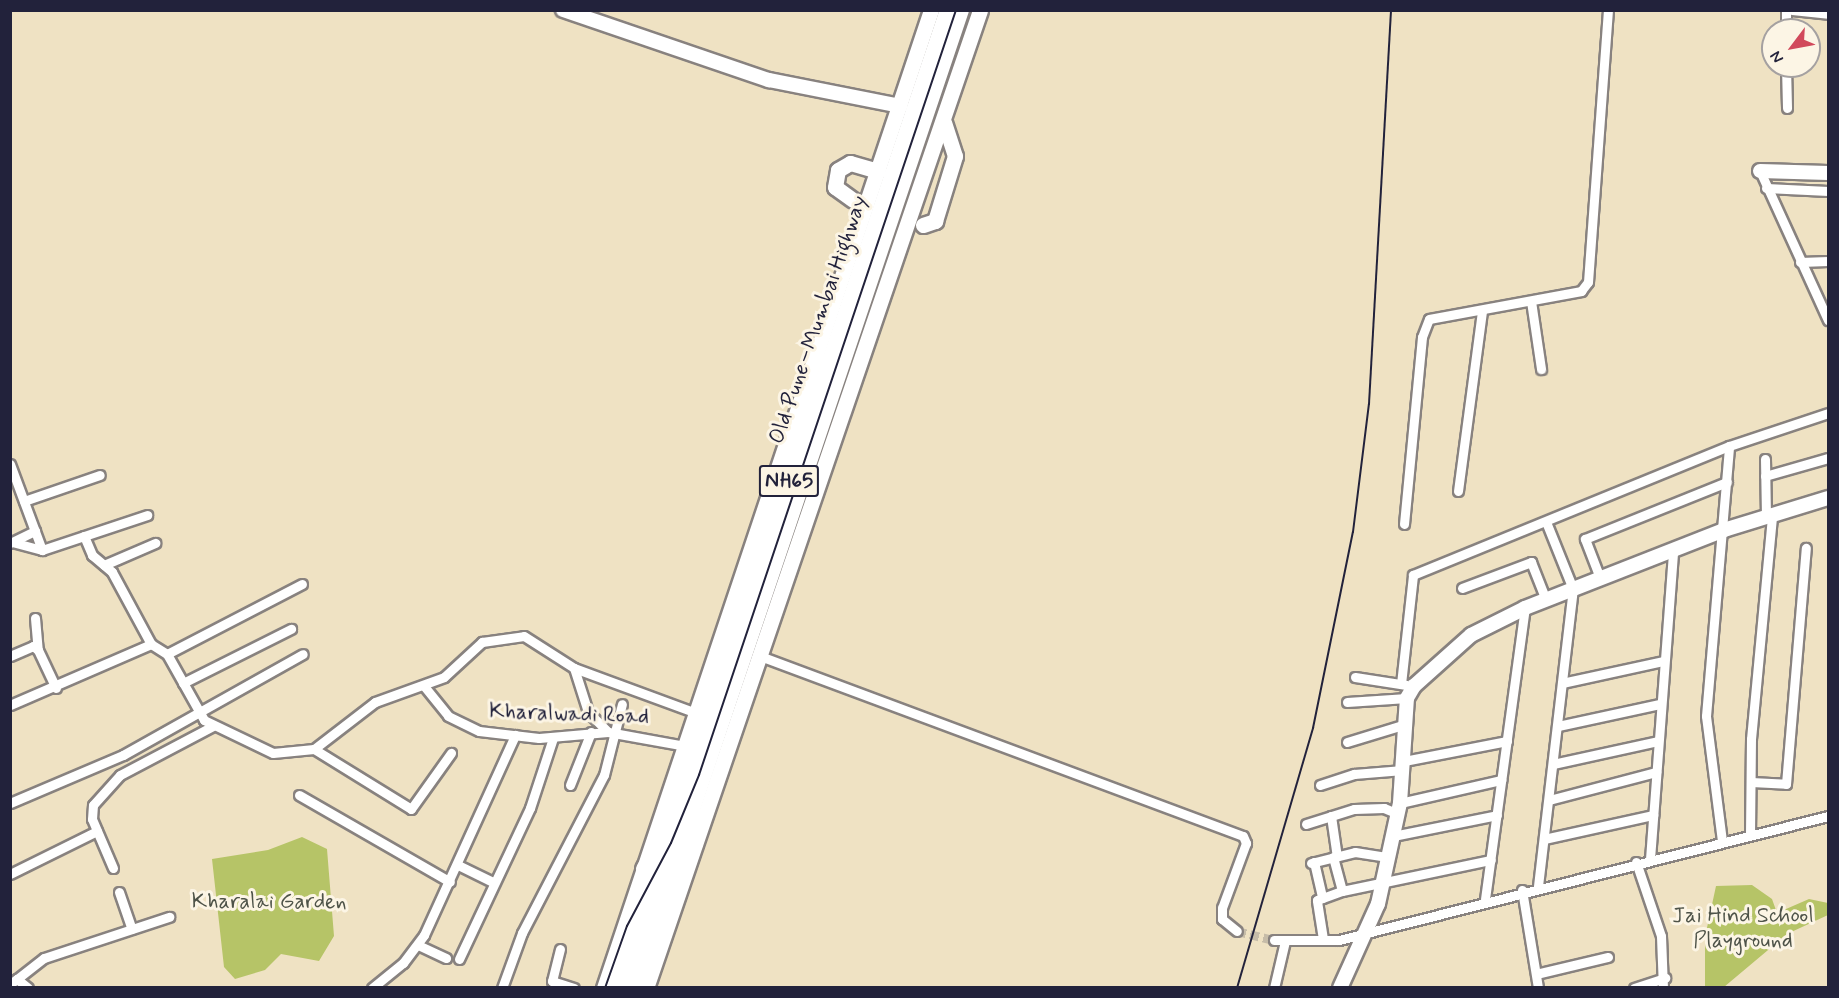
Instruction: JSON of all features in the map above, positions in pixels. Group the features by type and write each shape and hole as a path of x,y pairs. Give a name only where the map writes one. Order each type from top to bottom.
{"highway":[{"name":"NH65","path":"908,149 948,10"},
{"name":"NH65","path":"908,149 961,10"},
{"name":"Old Pune–Mumbai Highway","path":"697,798 908,149"},
{"name":"Old Pune–Mumbai Highway","path":"676,816 908,149"},
{"name":"NH65","path":"632,987 697,798"},
{"path":"695,844 697,798"},
{"name":"NH65","path":"619,987 676,816"},
{"path":"644,869 676,816"}],"main road":[{"path":"604,987 931,10"},
{"path":"646,987 944,123 980,10"},
{"path":"923,225 935,220 955,156 944,123"},
{"path":"854,200 835,188 838,170 850,163 878,171"}],"street":[{"path":"563,10 769,80 900,106"},
{"path":"1404,524 1424,329 1434,316 1482,312 1581,291 1588,282 1608,10"},
{"path":"1792,10 1828,14"},
{"path":"1786,78 1786,108"},
{"path":"1828,173 1760,171 1828,320"},
{"path":"1766,188 1828,191"},
{"path":"1800,262 1828,261"},
{"path":"1531,301 1541,369"},
{"path":"1458,491 1482,312"},
{"path":"1340,987 1384,879 1399,809 1406,724 1413,575 1729,446 1828,413"},
{"path":"1722,841 1706,717 1724,530 1729,446"},
{"path":"1766,476 1828,458"},
{"path":"1750,834 1751,782 1769,516 1765,459"},
{"path":"10,464 42,550"},
{"path":"24,501 100,475"},
{"path":"1600,578 1585,539 1727,482"},
{"path":"1347,702 1408,689 1471,635 1525,608 1724,530 1828,498"},
{"path":"11,543 42,550 147,515"},
{"path":"1538,886 1573,589 1546,522"},
{"path":"11,543 35,531"},
{"path":"84,536 92,555 104,566 151,644 167,654 199,712 213,726 273,753 314,749 375,702 424,686 444,676 482,642 524,636 574,668 696,713"},
{"path":"104,566 155,543"},
{"path":"1751,782 1786,784 1806,548"},
{"path":"1650,859 1673,550"},
{"path":"1462,588 1531,562 1546,600"},
{"path":"167,654 302,584"},
{"path":"1485,899 1525,608"},
{"path":"35,618 38,650 56,688"},
{"path":"183,683 291,629"},
{"path":"11,704 56,688 151,644"},
{"path":"10,656 33,646 38,650"},
{"path":"10,803 98,767 303,654"},
{"path":"760,656 1243,836 1246,843 1222,908 1222,919 1237,931"},
{"path":"1562,683 1664,661"},
{"path":"574,668 588,712 612,732"},
{"path":"1355,677 1408,689"},
{"name":"Kharalwadi Road","path":"424,686 459,724 515,735 553,738 591,732 612,732 685,746"},
{"path":"502,987 522,933 604,775 612,732 622,704"},
{"path":"1558,726 1660,704"},
{"path":"1347,742 1406,724"},
{"path":"114,868 97,831 91,809 113,780 213,726"},
{"path":"570,785 591,732"},
{"path":"372,987 418,945 458,865 515,735"},
{"path":"459,959 493,882 530,808 553,738"},
{"path":"1320,785 1354,774 1507,741"},
{"path":"1553,764 1658,741"},
{"path":"314,749 411,809 451,753"},
{"path":"1549,800 1656,772"},
{"path":"1306,824 1331,816 1377,807 1399,809 1502,780"},
{"path":"299,795 450,882"},
{"path":"1393,836 1497,814"},
{"path":"1544,839 1653,815"},
{"path":"1331,816 1335,857 1342,891"},
{"path":"1274,940 1339,940 1364,930 1485,899 1828,816"},
{"path":"10,874 97,831"},
{"path":"1322,898 1313,862 1355,852 1388,857"},
{"path":"1323,939 1317,900 1384,879 1491,860"},
{"path":"1634,987 1664,983 1661,936 1636,862"},
{"path":"458,865 493,882"},
{"path":"1522,890 1538,987"},
{"path":"119,892 132,929"},
{"path":"28,987 14,981 44,958 169,917"},
{"path":"1274,987 1285,941"},
{"path":"418,945 446,958"},
{"path":"560,949 552,981 574,987"},
{"path":"1536,974 1608,957"}],"green space":[{"name":"Kharalai Garden","path":"302,837 327,849 334,936 319,961 281,954 265,970 235,979 224,967 212,859 268,850"},
{"name":"Jai Hind School Playground","path":"1752,885 1772,899 1777,913 1809,899 1828,903 1828,915 1787,934 1724,987 1705,987 1705,937 1716,886"}],"tunnel":[{"path":"1237,931 1274,940"}],"railway":[{"path":"605,988 627,926 671,843 699,775 956,10"},
{"path":"1237,988 1313,728 1353,532 1369,404 1391,10"}]}
